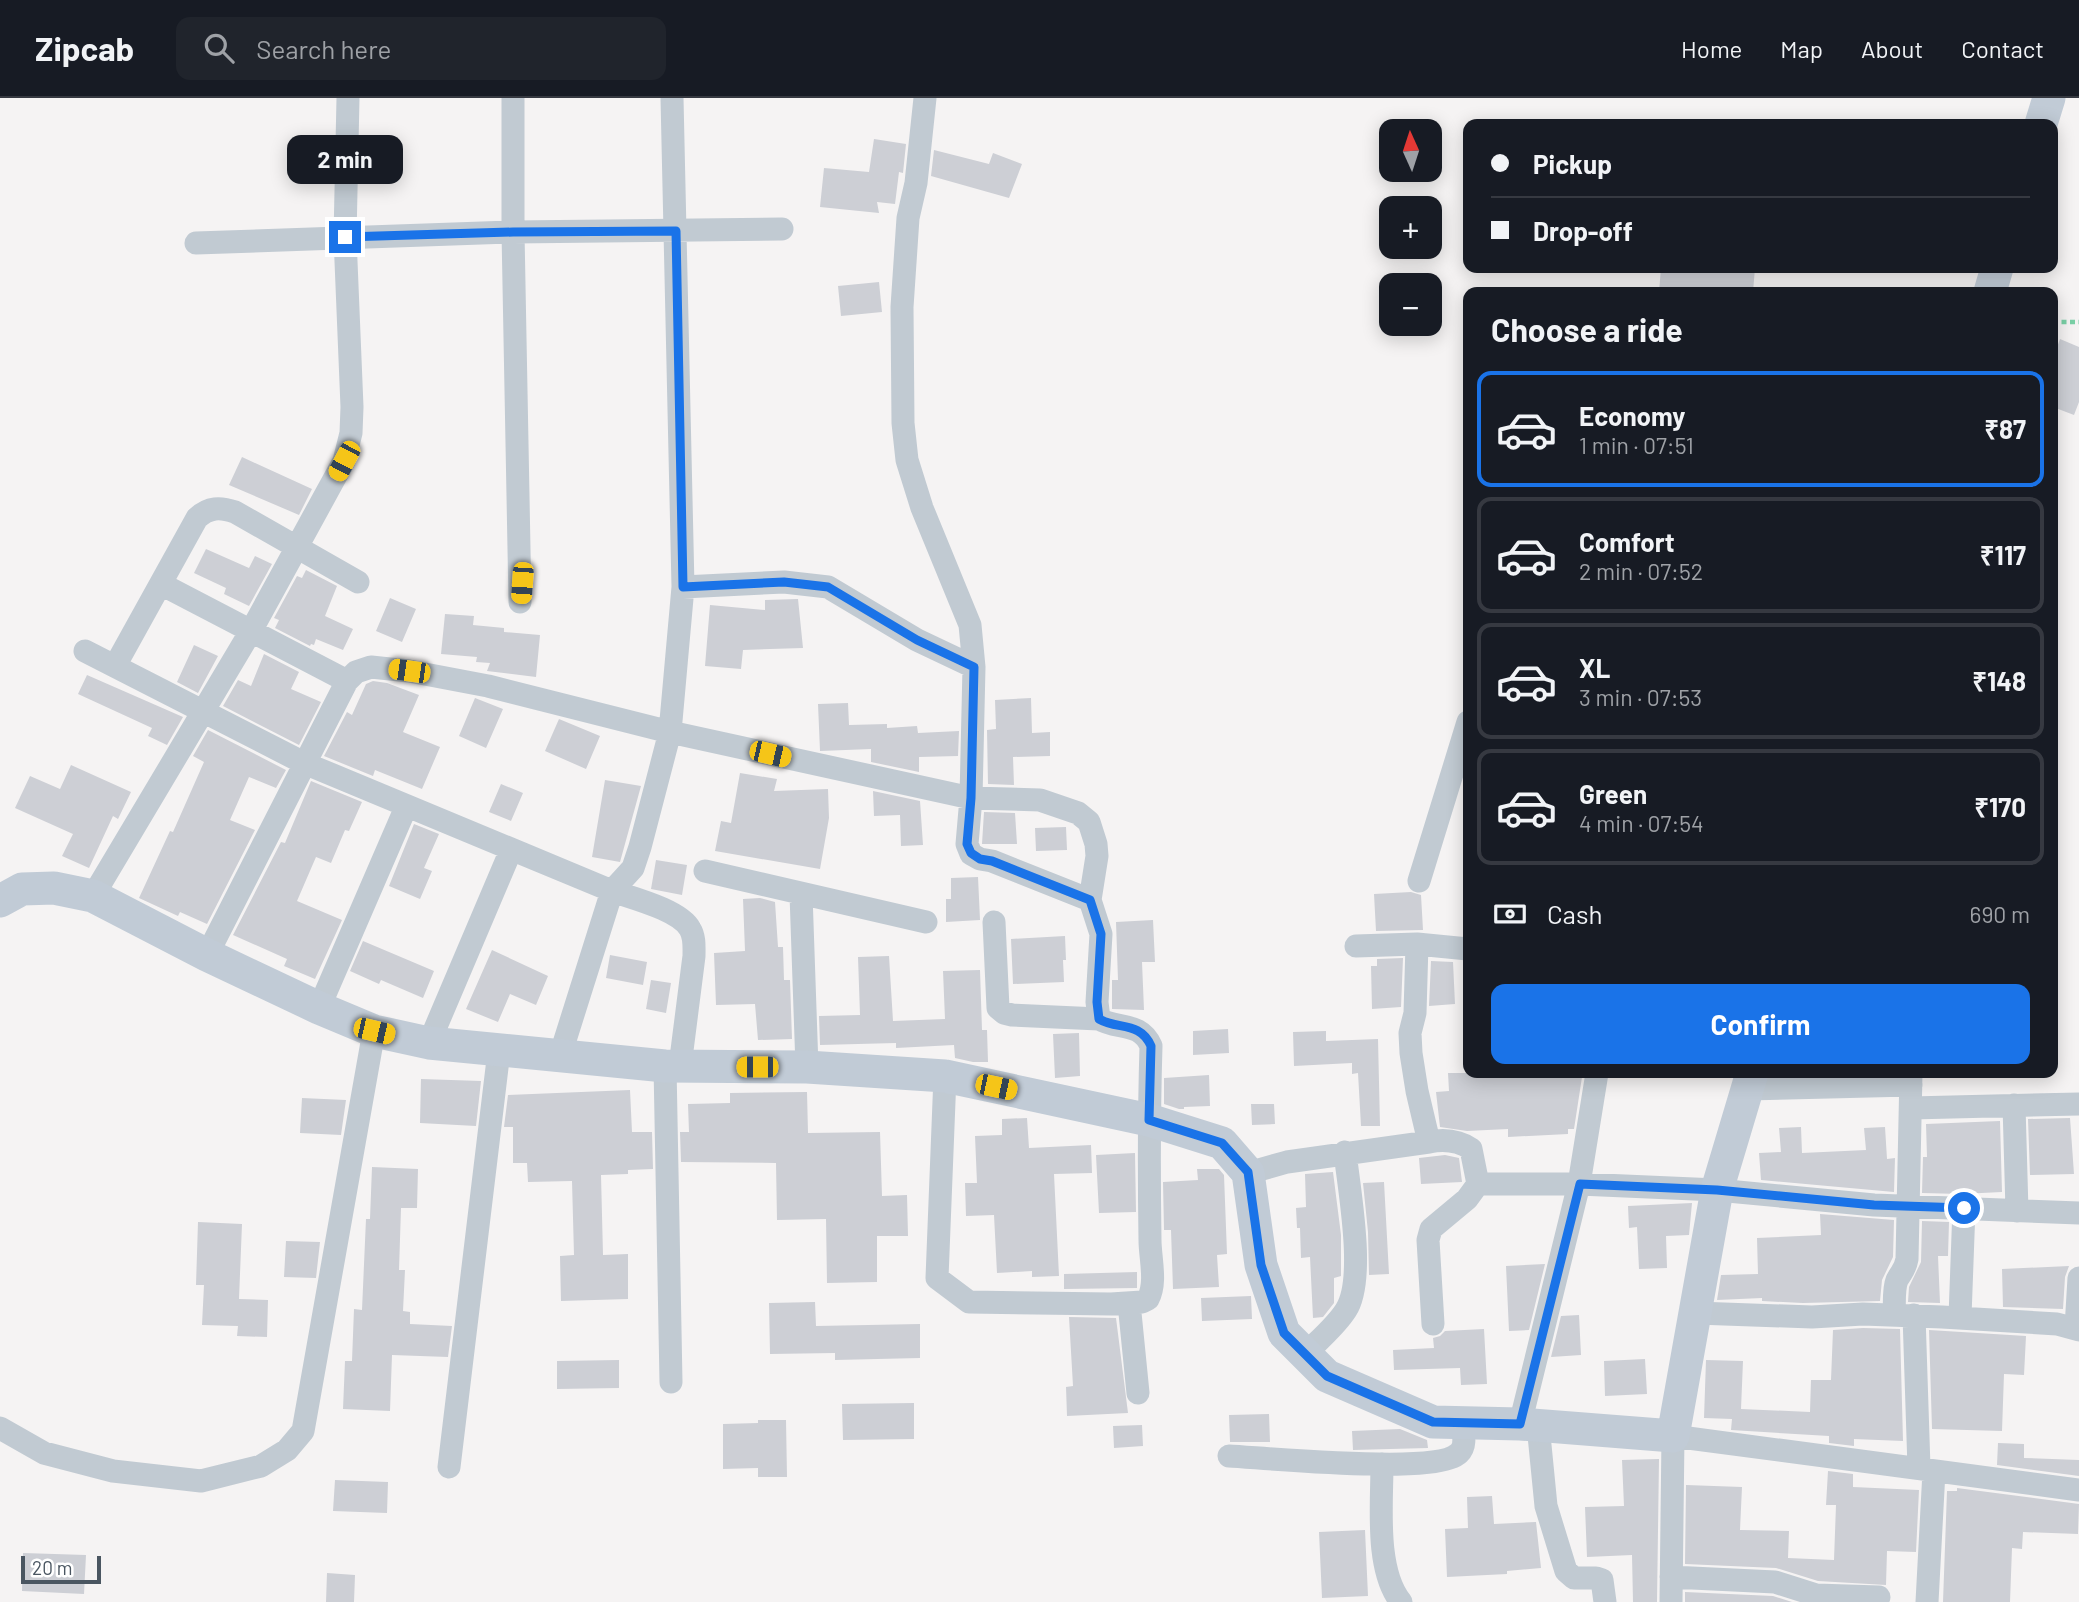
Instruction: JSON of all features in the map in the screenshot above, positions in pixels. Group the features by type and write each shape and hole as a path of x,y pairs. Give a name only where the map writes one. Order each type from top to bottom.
{"main road":[{"path":"2043,119 2049,98"},
{"path":"0,901 22,890 54,888 93,897 320,1008 374,1031 429,1043 673,1066 807,1067 946,1076 1149,1120 1222,1143 1248,1172 1261,1265 1284,1333 1327,1376 1433,1422 1529,1424 1673,1436 1717,1190 1750,1081"}],"street":[{"path":"93,897 251,631 344,461 351,433 352,407 345,237 348,98"},
{"path":"513,98 520,602"},
{"path":"560,1056 612,891 633,868 647,825 670,732 683,587 671,98"},
{"path":"925,98 916,183 908,218 902,307 903,423 907,460 972,646 971,798 967,844 971,853 980,859 992,861 1090,900"},
{"path":"196,243 513,232 782,229"},
{"path":"115,666 197,518 203,512 221,508 234,512 358,582"},
{"path":"683,587 784,582 828,587 917,640 972,646"},
{"path":"162,584 347,681"},
{"path":"85,651 304,763 511,850 664,910 690,928 694,939 694,956 673,1066 671,1382"},
{"path":"207,954 347,681 356,672 371,667 409,671 488,686 670,732 971,798 1040,800 1078,813 1089,822 1096,844 1097,856 1090,900 1101,934 1097,1002 1099,1019"},
{"path":"1419,881 1459,787 1463,758"},
{"path":"320,1008 406,807"},
{"path":"429,1043 511,850"},
{"path":"705,871 926,922"},
{"path":"801,894 807,1067"},
{"path":"946,1076 937,1278 969,1302 1129,1303 1149,1299 1152,1288 1149,1120 1151,1046 1136,1028 1105,1023 1099,1019 1012,1015 998,1008 994,922"},
{"path":"1417,944 1411,1053 1416,1091 1429,1142"},
{"path":"1356,946 1417,944 1463,949"},
{"path":"0,1429 44,1453 113,1471 201,1481 261,1466 287,1450 303,1430 374,1031"},
{"path":"450,1467 499,1051"},
{"path":"1596,1078 1580,1184 1529,1424 1546,1506 1566,1571 1574,1578 1596,1577 1602,1580 1605,1602"},
{"path":"1750,1081 1911,1079 1907,1259 1895,1289 1904,1315 1926,1469 1927,1602"},
{"path":"1911,1108 2079,1104"},
{"path":"2014,1105 2017,1211"},
{"path":"1248,1172 1287,1161 1437,1140 1460,1142 1471,1149 1478,1184 1467,1199 1431,1229 1428,1240 1433,1324"},
{"path":"1305,1354 1347,1309 1354,1290 1355,1255 1345,1152"},
{"path":"1478,1184 1580,1184 1717,1190 1792,1198 2079,1213"},
{"path":"1960,1317 1964,1208"},
{"path":"1696,1313 1812,1317 1863,1314 1960,1317 2057,1324 2077,1329 2079,1278"},
{"path":"1129,1303 1138,1394"},
{"path":"1229,1456 1382,1464 1450,1459 1461,1452 1464,1443 1462,1422"},
{"path":"1671,1602 1673,1436 2079,1490"},
{"path":"1382,1464 1384,1558 1389,1578 1401,1602"},
{"path":"1671,1577 1775,1582 1816,1595 1879,1597"}],"path":[{"path":"2058,321 2079,322"}],"building":[{"path":"874,139 906,144 903,173 899,172 895,204 877,202 879,213 820,207 824,168 869,172"},
{"path":"934,150 989,164 993,153 1022,164 1009,198 931,176"},
{"path":"1661,273 1755,273 1753,287 1659,287"},
{"path":"879,282 882,312 841,316 838,286"},
{"path":"2060,339 2079,347 2079,402 2074,415 2058,409"},
{"path":"242,457 312,489 299,515 229,485"},
{"path":"206,549 249,568 255,556 272,564 249,606 224,594 226,588 194,573"},
{"path":"306,570 337,586 325,616 353,629 343,650 316,639 314,645 310,646 275,628 279,620 274,618 297,576 302,578"},
{"path":"390,598 416,609 402,642 376,631"},
{"path":"798,599 803,648 743,650 741,669 705,666 710,605 765,610 765,600"},
{"path":"445,614 474,616 473,625 504,628 504,632 540,635 536,677 487,671 490,663 476,662 477,657 441,654"},
{"path":"194,645 218,656 198,693 177,682"},
{"path":"264,654 299,672 291,689 321,702 299,745 223,706 238,680 251,686"},
{"path":"87,675 183,717 167,745 148,736 152,728 78,694"},
{"path":"373,681 387,683 419,695 403,732 440,747 422,789 375,770 373,776 324,756 347,712 352,715 366,684"},
{"path":"475,698 503,709 486,748 459,736"},
{"path":"1031,698 1032,733 1050,732 1050,756 1013,757 1014,785 988,784 987,730 996,729 995,700"},
{"path":"848,703 849,725 887,724 887,728 917,726 918,733 959,731 958,756 919,757 919,772 871,762 871,749 820,751 818,704"},
{"path":"559,719 600,736 586,769 545,751"},
{"path":"208,730 286,770 276,788 249,777 230,820 255,830 207,924 180,912 178,916 139,898 170,831 173,832 204,762 193,756"},
{"path":"71,765 131,792 118,819 113,816 89,868 62,856 73,834 15,808 30,776 60,789"},
{"path":"740,773 777,779 774,791 828,789 829,818 820,869 715,851 721,821 731,823"},
{"path":"605,780 641,786 620,862 592,857"},
{"path":"311,781 362,802 349,831 345,830 331,863 316,857 297,901 342,920 315,979 284,966 287,959 233,935 281,842 285,843"},
{"path":"501,784 523,793 511,821 489,812"},
{"path":"873,791 920,801 923,845 901,846 900,815 874,816"},
{"path":"984,812 1015,813 1017,844 982,844"},
{"path":"414,824 439,834 424,868 432,871 420,899 389,886"},
{"path":"1066,827 1067,850 1036,851 1035,828"},
{"path":"656,860 687,865 682,895 651,889"},
{"path":"978,877 980,920 946,922 946,899 951,899 951,878"},
{"path":"1411,892 1421,895 1423,930 1376,931 1374,894"},
{"path":"760,898 775,902 778,947 783,947 784,980 790,980 792,1039 758,1040 755,1004 716,1005 714,953 745,951 743,899"},
{"path":"1153,920 1155,962 1142,962 1144,1010 1112,1009 1112,980 1118,980 1116,922"},
{"path":"1065,936 1064,982 1013,984 1011,939"},
{"path":"363,941 434,971 423,998 381,980 379,984 350,971"},
{"path":"492,950 548,976 536,1005 510,994 498,1022 466,1009"},
{"path":"610,955 647,962 643,985 606,978"},
{"path":"889,956 893,1021 945,1019 943,971 980,970 982,1030 987,1030 988,1062 955,1058 954,1045 896,1048 896,1043 820,1045 819,1016 860,1015 858,957"},
{"path":"1403,958 1401,1007 1372,1009 1371,966 1377,966 1377,959"},
{"path":"1431,961 1453,962 1455,1004 1429,1006"},
{"path":"651,980 671,983 666,1013 646,1009"},
{"path":"1228,1029 1229,1053 1193,1055 1193,1031"},
{"path":"1326,1031 1326,1041 1378,1039 1380,1126 1361,1126 1358,1073 1352,1074 1352,1063 1294,1066 1293,1032"},
{"path":"1079,1033 1080,1076 1055,1078 1053,1034"},
{"path":"1448,1073 1463,1073 1463,1078 1582,1078 1574,1129 1568,1129 1568,1134 1508,1137 1508,1129 1467,1131 1440,1127 1436,1092 1449,1091"},
{"path":"1209,1075 1210,1106 1179,1109 1164,1104 1164,1078"},
{"path":"421,1079 481,1081 476,1126 420,1123"},
{"path":"630,1090 632,1132 652,1132 653,1169 628,1170 628,1174 601,1175 603,1255 628,1254 628,1299 561,1301 560,1256 574,1255 572,1181 528,1182 527,1163 513,1163 513,1127 504,1127 508,1095"},
{"path":"807,1092 808,1133 880,1132 882,1196 907,1195 908,1236 877,1236 877,1282 827,1283 826,1219 777,1220 776,1163 681,1162 680,1132 689,1132 688,1104 730,1103 730,1093"},
{"path":"302,1098 346,1100 341,1135 300,1133"},
{"path":"1251,1104 1274,1104 1275,1124 1252,1125"},
{"path":"1027,1118 1029,1148 1091,1145 1092,1173 1054,1174 1059,1276 1032,1277 1032,1271 997,1273 994,1215 966,1216 965,1183 977,1183 975,1136 1002,1135 1002,1119"},
{"path":"2070,1118 2074,1174 2030,1175 2028,1119"},
{"path":"2000,1121 2002,1192 1922,1193 1923,1157 1927,1157 1926,1124"},
{"path":"1801,1127 1802,1153 1866,1150 1864,1128 1885,1127 1887,1159 1895,1158 1894,1192 1761,1180 1759,1153 1781,1152 1779,1128"},
{"path":"1135,1153 1136,1212 1099,1213 1096,1155"},
{"path":"1445,1155 1459,1158 1462,1182 1421,1184 1419,1158"},
{"path":"372,1167 418,1169 417,1208 401,1208 399,1270 405,1270 403,1311 410,1312 410,1324 452,1326 448,1357 392,1355 390,1411 343,1409 345,1361 352,1361 354,1309 362,1310 366,1219 370,1219"},
{"path":"1197,1169 1219,1169 1224,1175 1227,1254 1217,1255 1219,1287 1173,1289 1171,1230 1164,1230 1163,1182 1198,1180"},
{"path":"1333,1172 1341,1235 1341,1276 1334,1278 1334,1303 1323,1317 1313,1318 1310,1257 1301,1258 1296,1208 1306,1207 1305,1174"},
{"path":"1384,1182 1389,1274 1369,1275 1363,1183"},
{"path":"1692,1203 1689,1235 1666,1236 1667,1268 1639,1269 1637,1227 1629,1228 1628,1206"},
{"path":"1820,1214 1894,1220 1893,1257 1882,1280 1880,1301 1803,1303 1762,1301 1762,1298 1717,1300 1721,1275 1758,1274 1757,1238 1821,1235"},
{"path":"1922,1221 1949,1222 1948,1256 1938,1256 1940,1303 1908,1302 1909,1287 1921,1262"},
{"path":"198,1222 242,1224 239,1299 268,1300 267,1337 237,1336 238,1326 202,1325 204,1285 196,1285"},
{"path":"286,1241 320,1242 316,1278 284,1277"},
{"path":"1545,1264 1529,1330 1509,1331 1506,1266"},
{"path":"2069,1266 2065,1277 2063,1309 2003,1307 2002,1269"},
{"path":"1137,1272 1137,1288 1064,1289 1064,1274"},
{"path":"1251,1296 1252,1319 1202,1321 1201,1298"},
{"path":"815,1302 816,1326 920,1324 920,1358 835,1360 835,1353 770,1354 769,1303"},
{"path":"1579,1315 1581,1355 1551,1357 1561,1316"},
{"path":"1069,1317 1116,1318 1128,1413 1067,1416 1066,1387 1073,1386"},
{"path":"1484,1329 1487,1384 1461,1385 1460,1368 1394,1370 1393,1350 1434,1348 1433,1338 1445,1331"},
{"path":"1900,1329 1903,1441 1854,1439 1854,1446 1829,1443 1829,1436 1731,1430 1732,1419 1704,1418 1706,1360 1743,1361 1741,1409 1810,1412 1811,1380 1831,1380 1833,1330"},
{"path":"1929,1330 2026,1336 2024,1375 2004,1374 2002,1431 1932,1429"},
{"path":"1645,1359 1647,1394 1605,1396 1604,1361"},
{"path":"619,1360 619,1388 557,1389 557,1361"},
{"path":"914,1403 914,1439 843,1440 842,1404"},
{"path":"1269,1414 1270,1442 1230,1442 1229,1415"},
{"path":"758,1420 786,1420 787,1477 758,1477 758,1468 723,1469 723,1424 758,1423"},
{"path":"1142,1425 1143,1446 1114,1448 1113,1426"},
{"path":"1400,1429 1427,1440 1428,1448 1353,1450 1352,1431"},
{"path":"1998,1443 2024,1444 2024,1458 2079,1460 2079,1476 1997,1465"},
{"path":"1659,1459 1657,1602 1633,1602 1632,1555 1587,1557 1585,1507 1624,1506 1622,1460"},
{"path":"1828,1471 1853,1474 1853,1487 1919,1490 1916,1552 1887,1551 1886,1585 1818,1581 1776,1568 1685,1564 1686,1485 1742,1487 1740,1530 1789,1531 1788,1558 1834,1560 1836,1505 1826,1505"},
{"path":"335,1480 388,1482 387,1513 333,1511"},
{"path":"1957,1488 2079,1504 2078,1534 2023,1532 2022,1549 2012,1548 2010,1602 1943,1602 1947,1491 1957,1491"},
{"path":"1492,1496 1494,1524 1536,1522 1541,1568 1507,1571 1507,1574 1447,1577 1445,1529 1468,1528 1467,1497"},
{"path":"1365,1530 1368,1596 1322,1598 1319,1532"},
{"path":"23,1553 86,1555 84,1594 22,1591"},
{"path":"327,1573 355,1575 354,1602 326,1602"},
{"path":"1685,1592 1773,1596 1792,1602 1685,1602"}],"route":[{"path":"345,237 676,231 683,587 784,582 828,587 917,640 974,667 971,798 967,844 971,853 980,859 992,861 1090,900 1101,934 1097,1002 1099,1019 1105,1023 1136,1028 1151,1046 1149,1120 1222,1143 1248,1172 1261,1265 1284,1333 1327,1376 1433,1422 1520,1424 1580,1184 1717,1190 1874,1205 1964,1208"}]}
